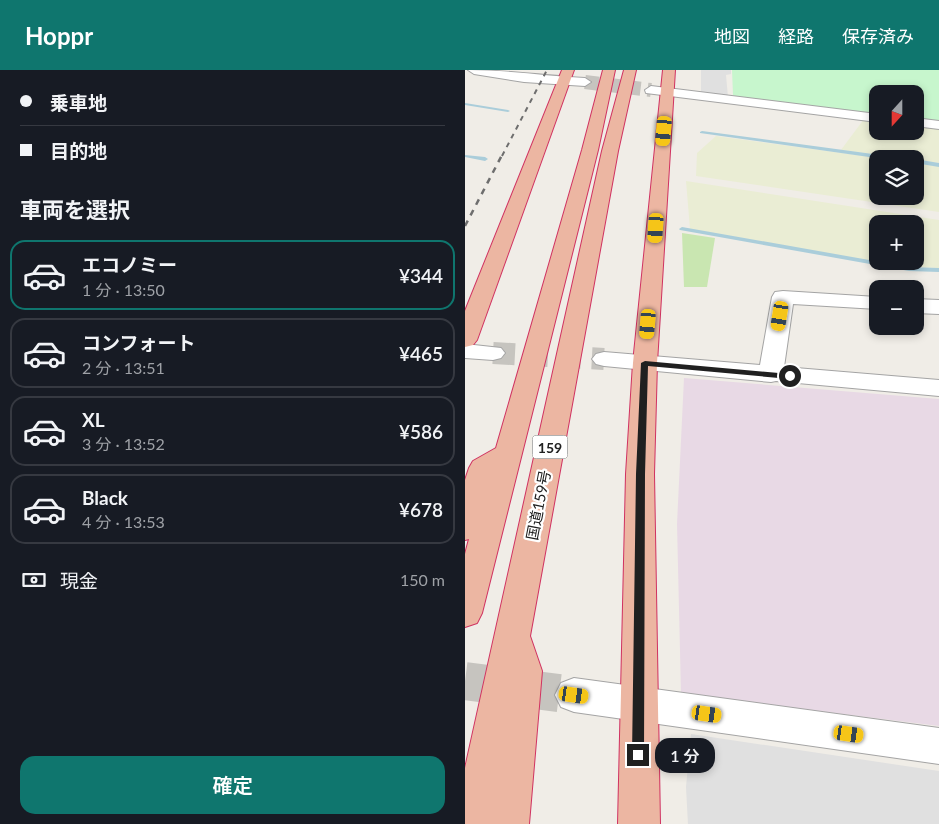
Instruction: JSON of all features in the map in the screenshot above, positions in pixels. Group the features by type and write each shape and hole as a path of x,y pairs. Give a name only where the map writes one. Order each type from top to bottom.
{"highway":[{"name":"159","path":"465,613 590,150 609,70"},
{"name":"国道159号","path":"474,824 610,150 630,70"},
{"path":"465,340 566,75"},
{"path":"639,824 640,474 662,84"},
{"path":"465,529 483,468 507,454"},
{"name":"159","path":"509,824 524,671 513,633"}],"street":[{"path":"473,70 524,78 566,75 585,82"},
{"path":"662,84 869,117"},
{"path":"924,123 939,125"},
{"path":"771,375 783,297 869,302"},
{"path":"924,306 939,307"},
{"path":"465,351 493,353"},
{"path":"605,359 771,375 939,388"},
{"path":"574,695 939,746"}],"shaded area":[{"path":"701,70 731,70 731,74 726,75 728,97 701,94"},
{"path":"684,378 939,399 939,726 681,694 677,524"},
{"path":"691,734 939,771 939,824 688,824 686,787"}],"green space":[{"path":"732,70 939,70 939,122 924,120 924,85 869,85 869,114 742,99 733,95"},
{"path":"864,119 869,120 869,140 924,140 924,126 939,128 939,163 924,161 924,150 869,150 869,154 841,150"},
{"path":"716,136 869,157 869,202 696,176 697,153"},
{"path":"924,164 939,166 939,212 892,205 924,205"},
{"path":"686,181 907,215 869,215 869,260 690,229"},
{"path":"924,218 939,220 939,268 924,268"},
{"path":"682,233 715,238 707,287 684,287"}],"waterway":[{"path":"465,104 508,111"},
{"path":"702,132 869,155"},
{"path":"465,156 485,159"},
{"path":"924,162 939,165"},
{"path":"682,229 909,269 939,270"}],"tunnel":[{"path":"585,82 651,90"},
{"path":"493,353 604,359"},
{"path":"465,681 574,695"}],"railway":[{"path":"502,156 547,70"},
{"path":"465,226 502,155"}],"route":[{"path":"638,755 640,474 645,363 790,376"}]}
